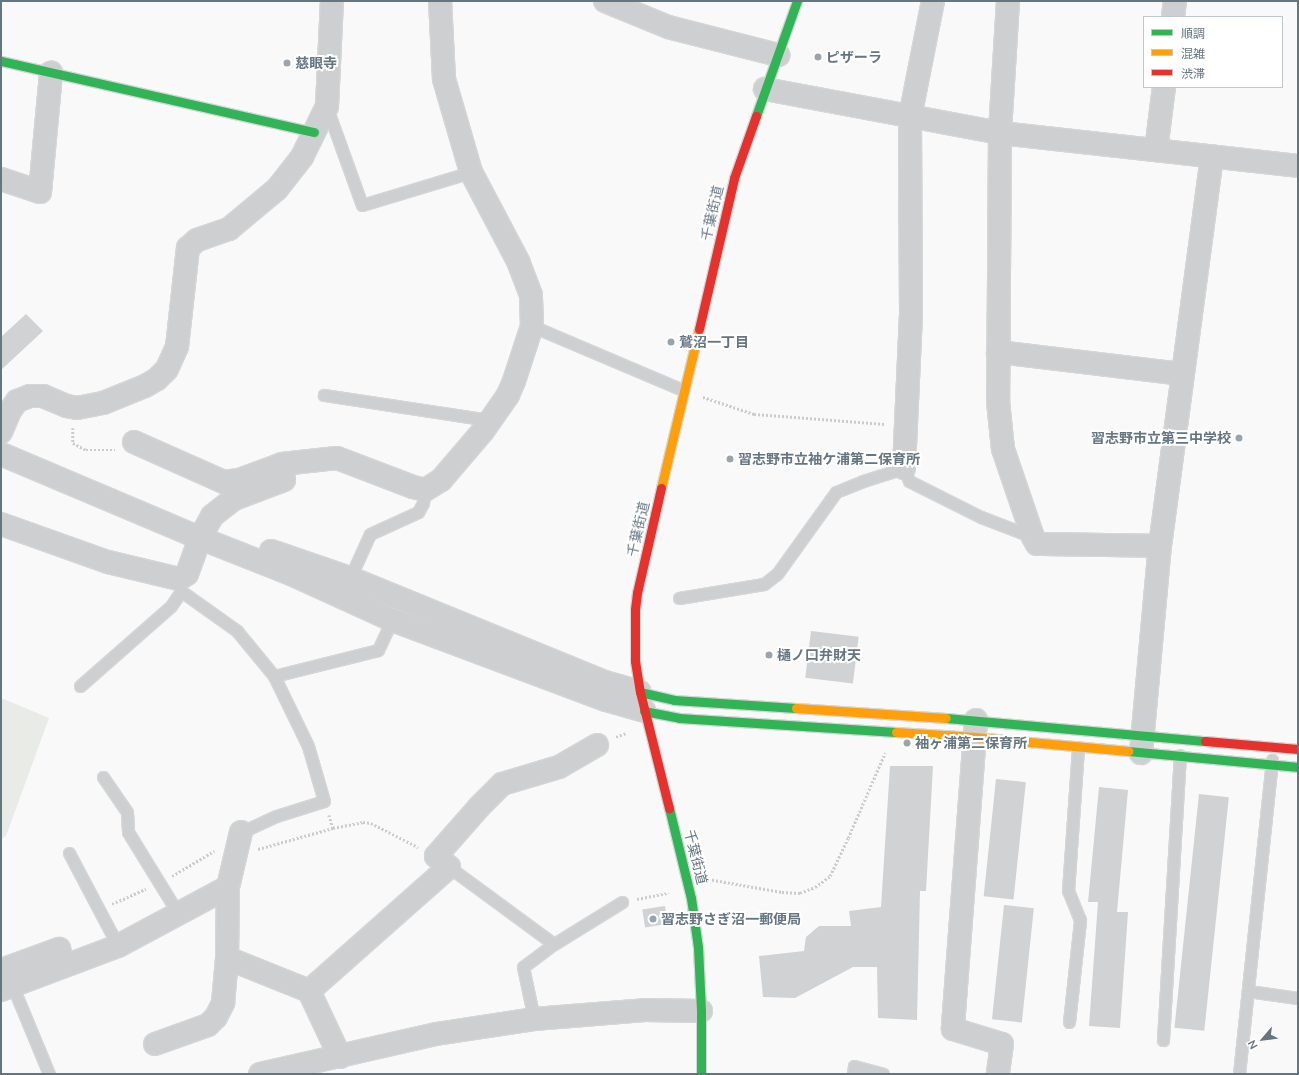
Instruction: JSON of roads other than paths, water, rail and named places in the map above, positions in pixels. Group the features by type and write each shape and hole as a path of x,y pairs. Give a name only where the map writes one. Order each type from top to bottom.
{"main road":[{"name":"千葉街道","path":"701,1074 701,1011 698,947 691,898 642,702 634,662 635,610 637,593 734,178 797,1"},
{"path":"1,61 314,132"},
{"path":"642,702 674,700 1142,744 1180,756 1298,767"},
{"path":"642,702 679,718 976,728 1078,747 1142,744 1274,747 1298,749"}],"street":[{"path":"1,432 10,411 17,401 30,396 43,396 77,408 103,403 131,393 157,379 167,369 177,347 188,248 197,240 229,229 277,189 302,157 327,106 332,1"},
{"path":"134,442 224,482 239,480 282,464 337,458 413,487 426,490 441,480 490,420 508,395 532,326 531,295 519,263 470,172 444,79 440,1"},
{"path":"605,1 668,27 778,55"},
{"path":"904,468 911,312 910,117 933,1"},
{"path":"1008,1 1000,133 998,401 1003,449 1033,537 1037,544 1160,546"},
{"path":"1173,16 1175,1"},
{"path":"3,184 40,192 51,73"},
{"path":"1156,150 1164,88"},
{"path":"765,89 1000,133 1298,166"},
{"path":"1142,744 1160,546 1212,156"},
{"path":"998,352 1183,374"},
{"path":"1,442 392,620 606,700 642,702"},
{"path":"1,454 202,533 350,578 605,682 642,702"},
{"path":"1,524 108,562 180,585 187,574 202,533 212,516 234,500 284,480 282,464"},
{"path":"976,728 953,1029 1002,1044 1002,1073"},
{"path":"310,991 442,862 479,807 502,784 559,766 597,745"},
{"path":"155,1044 208,1025 216,1017 223,1003 227,958 228,887 241,832"},
{"path":"5,982 59,949 64,965 118,946 179,915 228,887"},
{"path":"227,958 310,991 340,1057"},
{"path":"260,1074 436,1034 534,1019 645,1010 701,1011"}],"lane":[{"path":"327,106 362,205 470,172"},
{"path":"532,326 684,390"},
{"path":"324,395 490,420"},
{"path":"679,598 764,584 777,574 836,492 863,481 904,468 910,481 981,517 1033,537"},
{"path":"350,578 370,534 418,512 423,503 426,490"},
{"path":"80,686 171,606 180,585 237,631 274,676 308,746 324,800 276,816 241,832"},
{"path":"274,676 378,650 392,620"},
{"path":"1069,1022 1080,920 1068,891 1078,747"},
{"path":"1239,1074 1274,747"},
{"path":"1163,1040 1180,756"},
{"path":"103,777 127,812 128,832 179,915"},
{"path":"69,853 118,946"},
{"path":"442,862 554,944"},
{"path":"534,1019 523,967 554,944 622,902"},
{"path":"5,982 49,1074"},
{"path":"1248,991 1298,998"},
{"path":"853,1074 854,1066 883,1074"}],"place":[{"name":"ピザーラ","path":"818,57"},
{"name":"慈眼寺","path":"287,63"},
{"name":"鷲沼一丁目","path":"671,342"},
{"name":"習志野市立第三中学校","path":"1239,438"},
{"name":"習志野市立袖ケ浦第二保育所","path":"730,459"},
{"name":"樋ノ口弁財天","path":"769,655"},
{"name":"袖ヶ浦第二保育所","path":"907,743"},
{"name":"習志野さぎ沼一郵便局","path":"653,919"}]}
